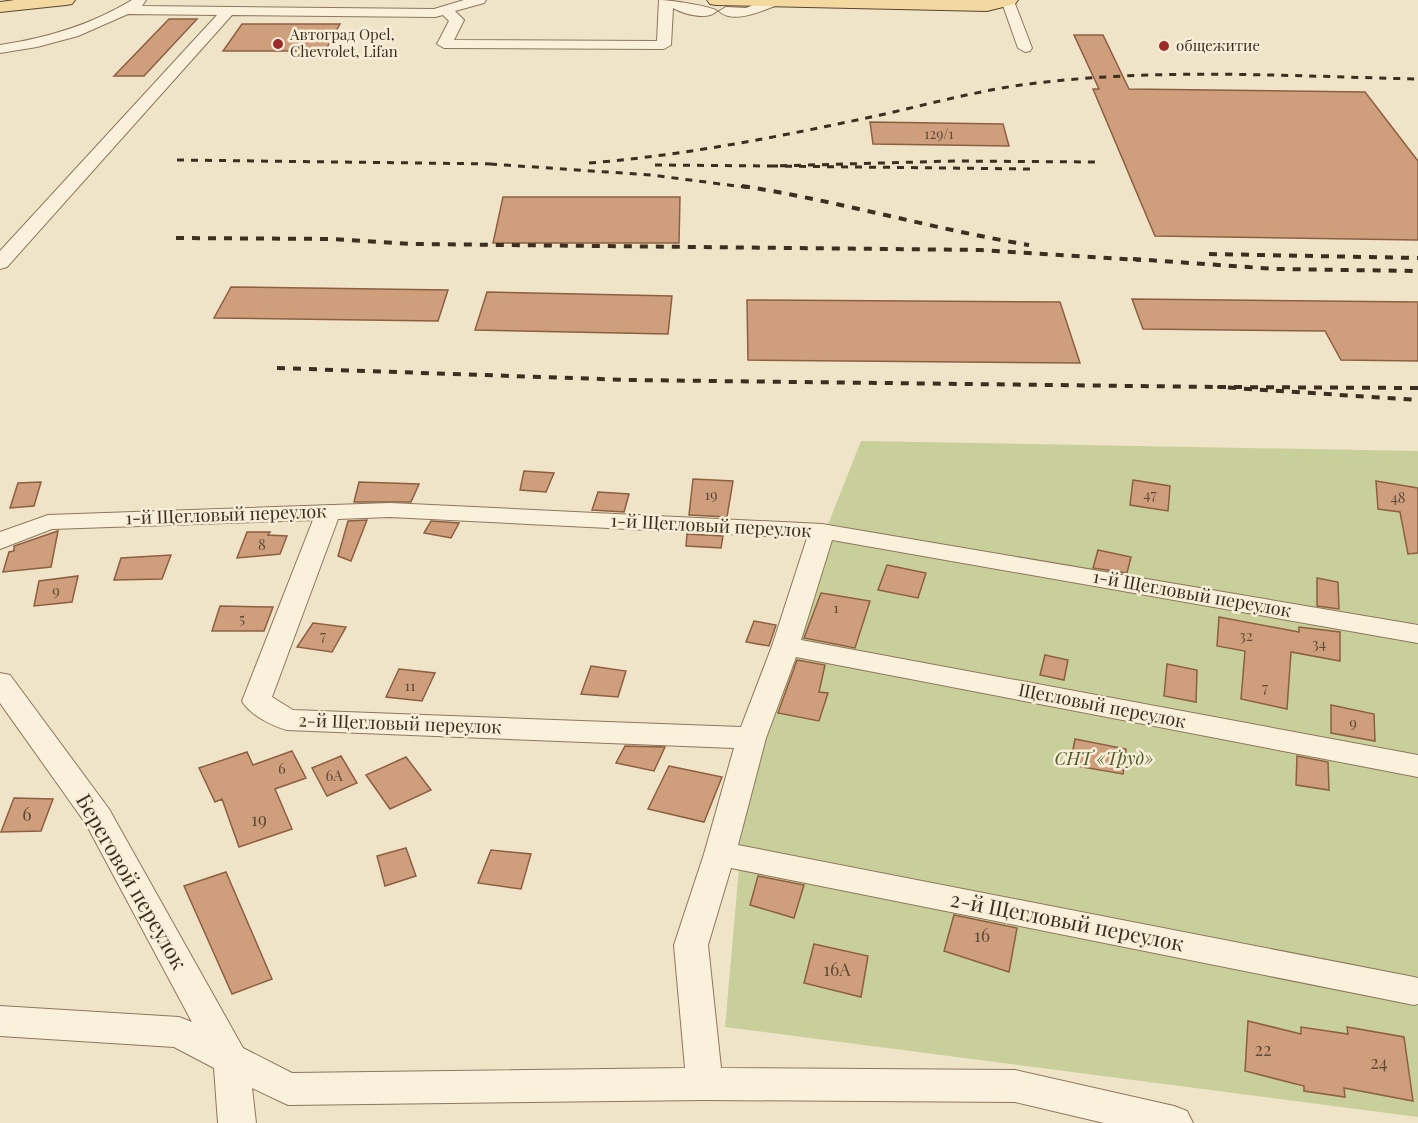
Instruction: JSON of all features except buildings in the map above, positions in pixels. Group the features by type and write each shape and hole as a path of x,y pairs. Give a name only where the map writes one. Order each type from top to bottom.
{"main road":[{"path":"0,7 66,0"},
{"path":"717,7 775,1 987,6 1008,0"}],"street":[{"path":"0,49 31,45 75,33 126,10 142,0"},
{"path":"126,10 435,13 478,0"},
{"path":"445,10 457,20 444,44 664,45 667,0 687,10 717,7"},
{"path":"1008,0 1025,48"},
{"path":"0,263 228,11"},
{"name":"1-й Щегловый переулок","path":"0,542 48,522 390,510 822,531 1418,634"},
{"name":"2-й Щегловый переулок","path":"328,512 256,701 287,720 751,738"},
{"path":"705,1084 691,945 720,854 751,738 786,646 822,531"},
{"name":"Щегловый переулок","path":"786,646 1418,766"},
{"name":"Береговой переулок","path":"0,682 98,817 231,1060"},
{"name":"2-й Щегловый переулок","path":"720,854 1414,991"},
{"path":"0,1022 178,1032 288,1089 705,1084 1015,1086 1174,1123"},
{"path":"231,1060 237,1123"}],"green space":[{"name":"СНТ «Труд»","path":"861,441 1418,451 1418,1117 725,1027 739,868 732,848 827,527"}],"railway":[{"path":"589,163 664,155 738,143 848,122 981,92 1064,80 1114,76 1216,74 1418,79"},
{"path":"177,160 499,164"},
{"path":"772,166 954,161 1096,162"},
{"path":"490,164 651,175 752,188"},
{"path":"655,165 772,166"},
{"path":"772,166 1030,169"},
{"path":"742,186 1029,245"},
{"path":"176,238 333,239 413,244 980,250 1141,260"},
{"path":"1209,254 1418,258"},
{"path":"1133,259 1276,269 1418,271"},
{"path":"277,368 630,380 1219,387"},
{"path":"1219,387 1418,388"},
{"path":"1219,387 1418,400"}],"place":[{"name":"Автоград Opel, Chevrolet, Lifan","path":"278,44"},
{"name":"общежитие","path":"1164,46"}]}
